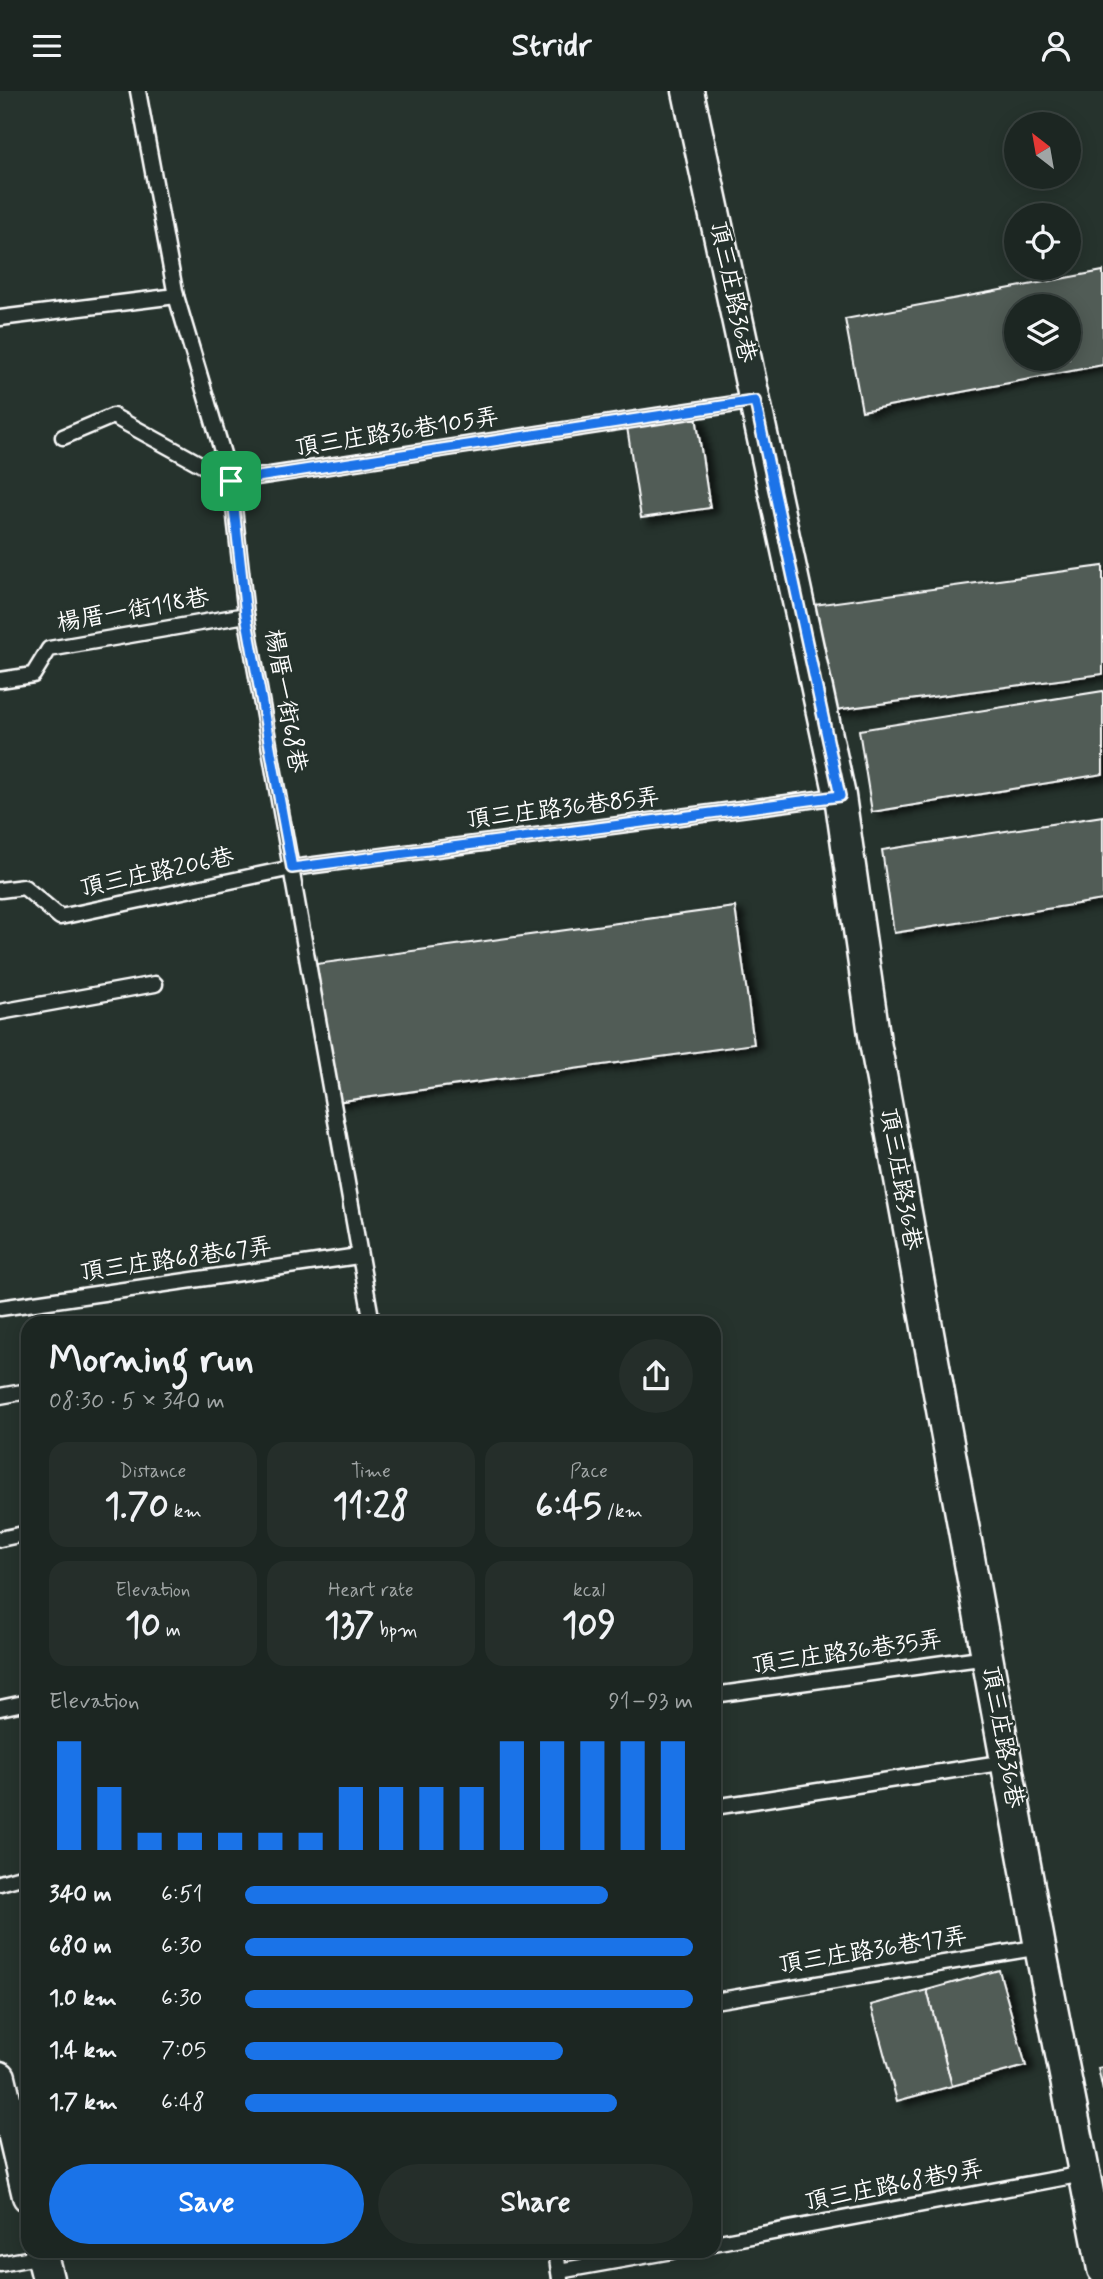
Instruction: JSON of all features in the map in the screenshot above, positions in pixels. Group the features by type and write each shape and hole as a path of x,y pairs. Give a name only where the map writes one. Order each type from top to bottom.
{"street":[{"name":"頂三庄路36巷","path":"688,91 840,796 874,1042 1040,1947 1103,2269"},
{"path":"0,2077 21,2166"}],"lane":[{"name":"楊厝一街68巷","path":"138,91 176,296 231,481 246,615 371,1316"},
{"path":"0,318 176,296"},
{"name":"頂三庄路36巷105弄","path":"231,481 755,401"},
{"path":"63,437 113,416 231,481"},
{"name":"楊厝一街118巷","path":"0,680 33,675 49,649 246,615"},
{"name":"頂三庄路36巷85弄","path":"292,868 840,796"},
{"name":"頂三庄路206巷","path":"0,890 24,887 60,917 292,868"},
{"path":"0,1012 155,984"},
{"name":"頂三庄路68巷67弄","path":"0,1308 358,1256"},
{"path":"0,1396 21,1392"},
{"path":"0,1539 21,1534"},
{"name":"頂三庄路36巷35弄","path":"721,1694 987,1657"},
{"path":"0,1708 21,1704"},
{"path":"721,1806 1006,1762"},
{"path":"0,1883 21,1877"},
{"name":"頂三庄路36巷17弄","path":"721,2000 1040,1947"},
{"name":"頂三庄路68巷9弄","path":"721,2242 1083,2174"},
{"path":"560,2275 639,2258"},
{"path":"0,2264 44,2262"}],"building":[{"path":"1103,271 1103,365 1081,369 1081,294 1004,294 1004,371 1072,371 862,411 845,319 1055,280 1081,280 1081,275"},
{"path":"696,416 710,508 641,518 627,427"},
{"path":"1103,566 1103,674 812,713 799,607"},
{"path":"1103,691 1103,774 872,812 859,730"},
{"path":"1103,816 1103,900 894,933 882,850"},
{"path":"735,907 754,1044 328,1103 309,965"},
{"path":"999,1970 1026,2066 952,2086 927,1990"},
{"path":"927,1990 952,2086 897,2101 871,2005"},
{"path":"1103,2067 1103,2091 1098,2068"}],"route":[{"path":"755,401 840,796 292,868 246,615 231,481 755,401"}]}
